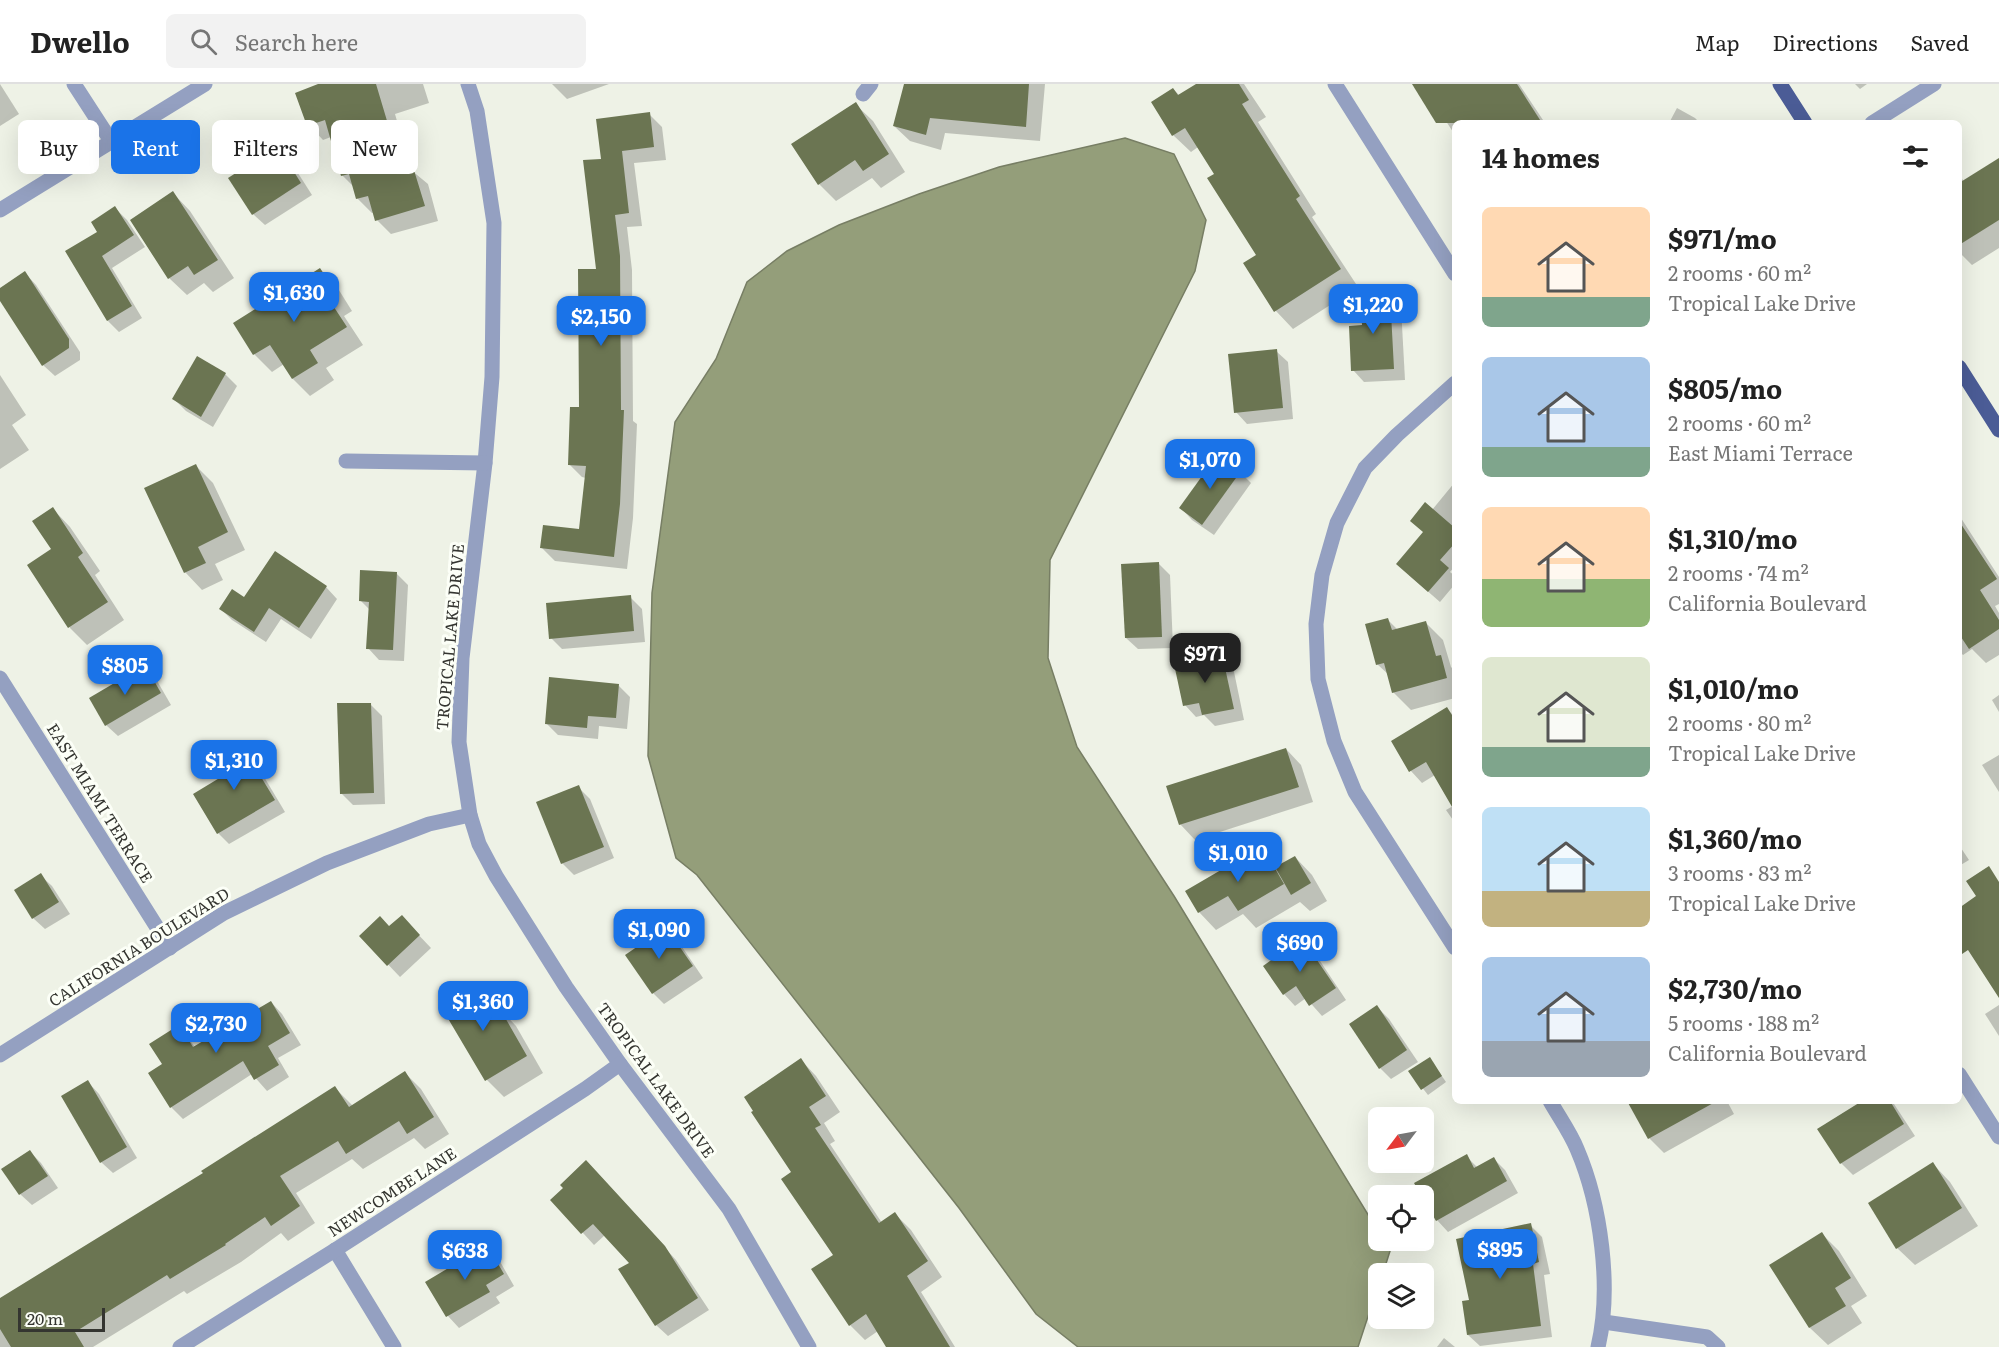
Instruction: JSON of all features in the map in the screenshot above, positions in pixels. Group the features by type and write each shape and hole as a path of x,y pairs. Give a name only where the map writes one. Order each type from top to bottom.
{"main road":[{"path":"1780,84 1803,120"},
{"path":"1962,372 1999,430"}],"street":[{"path":"0,210 111,141 74,84"},
{"path":"146,120 205,84"},
{"name":"TROPICAL LAKE DRIVE","path":"468,84 477,111 494,223 492,377 485,463 462,658 459,730 470,815 479,844 495,876 566,987 620,1064 729,1209 810,1347"},
{"path":"1335,84 1452,269"},
{"path":"1877,120 1934,84"},
{"path":"1452,386 1397,435 1365,468 1336,524 1322,575 1316,624 1318,679 1334,741 1355,792 1452,943"},
{"path":"346,460 485,463"},
{"name":"EAST MIAMI TERRACE","path":"0,678 170,948"},
{"name":"CALIFORNIA BOULEVARD","path":"0,1055 224,913 327,863 429,824 470,815"},
{"name":"NEWCOMBE LANE","path":"180,1347 335,1250 585,1089 620,1064"},
{"path":"1962,1079 1999,1137"},
{"path":"1552,1104 1577,1149 1599,1217 1604,1273 1604,1322 1598,1347"},
{"path":"335,1250 394,1347"},
{"path":"1604,1322 1707,1337 1718,1347"}],"shaded area":[{"path":"1125,138 1174,154 1206,220 1195,271 1050,560 1048,658 1077,747 1174,896 1368,1215 1368,1251 1390,1251 1386,1263 1368,1263 1368,1316 1358,1347 1078,1347 1036,1314 959,1208 697,875 676,858 648,756 652,593 675,422 716,359 747,282 787,251 839,225 919,194 999,167"}],"building":[{"path":"318,84 376,84 387,120 331,120 331,141 325,120 319,122 319,120 305,120 295,93"},
{"path":"904,84 1029,84 1026,127 930,118 926,135 893,126"},
{"path":"1196,84 1239,84 1249,100 1242,104 1300,196 1296,199 1341,269 1274,312 1243,263 1256,255 1207,178 1214,174 1185,128 1172,136 1151,102 1173,88 1178,95"},
{"path":"1412,84 1517,84 1540,120 1452,120 1452,123 1436,123"},
{"path":"856,102 889,154 863,171 855,160 818,185 791,144"},
{"path":"650,112 654,147 622,151 629,213 615,215 620,256 621,410 624,410 620,504 614,557 540,548 543,525 579,529 586,466 568,465 570,407 579,407 578,269 596,269 583,160 601,159 596,119"},
{"path":"1999,158 1999,220 1962,243 1962,181"},
{"path":"234,174 295,174 301,183 252,215 228,178"},
{"path":"349,174 415,174 425,206 375,221 368,196 356,199"},
{"path":"173,191 218,260 194,275 188,266 168,279 130,220"},
{"path":"115,206 134,235 102,256 132,306 107,321 65,251 97,232 91,222"},
{"path":"320,268 336,293 328,298 347,327 310,350 318,363 292,379 270,345 253,355 233,323"},
{"path":"25,271 69,339 69,348 42,366 0,301 0,288"},
{"path":"1390,294 1394,369 1351,371 1349,326 1362,325 1360,295"},
{"path":"1277,349 1283,408 1234,413 1228,354"},
{"path":"197,356 226,373 201,417 172,399"},
{"path":"1218,454 1241,471 1202,525 1179,508"},
{"path":"196,464 228,532 198,547 206,563 184,573 144,488"},
{"path":"1425,502 1452,525 1452,546 1440,560 1449,568 1428,592 1396,564 1423,532 1410,521"},
{"path":"53,507 83,553 78,557 108,602 68,628 27,565 51,549 32,521"},
{"path":"1962,526 1997,579 1980,590 1999,620 1999,629 1969,649 1962,638"},
{"path":"275,551 327,586 299,628 269,608 254,632 219,609 232,589 244,597"},
{"path":"1159,562 1162,637 1125,638 1121,564"},
{"path":"360,570 397,572 393,650 366,649 369,602 359,601"},
{"path":"631,595 634,631 549,639 546,603"},
{"path":"1388,618 1392,630 1426,621 1436,656 1441,655 1447,678 1392,693 1384,663 1376,665 1365,624"},
{"path":"1222,654 1234,709 1202,715 1199,703 1183,706 1174,664"},
{"path":"145,665 161,693 105,726 89,698"},
{"path":"549,677 619,684 616,718 588,716 587,728 545,724"},
{"path":"337,703 371,703 374,793 340,794"},
{"path":"1447,707 1452,715 1452,807 1426,762 1409,772 1391,741"},
{"path":"239,741 275,800 217,834 193,794 231,771 220,753"},
{"path":"1286,748 1299,787 1179,825 1166,786"},
{"path":"579,785 604,847 561,864 536,802"},
{"path":"1262,846 1284,884 1238,911 1228,896 1198,913 1185,891"},
{"path":"1295,856 1311,883 1291,895 1275,867"},
{"path":"1989,866 1999,882 1999,998 1968,950 1962,954 1962,906 1976,896 1966,881"},
{"path":"41,873 59,902 32,919 14,890"},
{"path":"402,915 420,935 387,966 359,936 380,916 389,926"},
{"path":"666,927 693,966 652,994 625,955"},
{"path":"1302,938 1336,988 1309,1006 1296,986 1283,995 1263,966"},
{"path":"477,983 494,1010 499,1007 527,1056 485,1081 440,1005"},
{"path":"271,1001 290,1033 268,1046 279,1065 254,1080 243,1061 170,1108 148,1073 162,1064 149,1044 179,1025 193,1047"},
{"path":"1377,1005 1407,1050 1379,1069 1349,1024"},
{"path":"1430,1057 1442,1076 1421,1090 1408,1071"},
{"path":"801,1058 826,1096 809,1107 821,1125 815,1128 879,1223 895,1212 928,1261 907,1276 950,1347 886,1347 866,1314 849,1326 811,1269 833,1255 781,1179 791,1172 751,1112 753,1111 744,1097"},
{"path":"405,1071 434,1117 407,1134 399,1121 346,1154 338,1141 280,1176 300,1206 271,1226 265,1217 226,1245 170,1279 167,1275 75,1332 84,1347 11,1347 0,1329 0,1298 203,1173 201,1171 335,1086 349,1107"},
{"path":"88,1080 127,1147 100,1163 61,1096"},
{"path":"1629,1104 1712,1104 1648,1139"},
{"path":"1857,1104 1892,1104 1904,1124 1840,1164 1817,1129"},
{"path":"30,1150 48,1176 19,1195 1,1169"},
{"path":"1467,1154 1474,1168 1494,1157 1507,1181 1436,1221 1434,1218 1434,1185 1415,1185 1414,1183"},
{"path":"586,1160 665,1246 698,1298 655,1326 618,1269 629,1263 593,1224 581,1234 550,1200 563,1188 560,1185"},
{"path":"1933,1162 1962,1208 1896,1249 1868,1203"},
{"path":"1531,1223 1539,1262 1533,1264 1541,1326 1467,1335 1462,1301 1469,1300 1456,1239"},
{"path":"1822,1232 1851,1278 1835,1288 1846,1306 1809,1328 1769,1265"},
{"path":"487,1245 504,1274 486,1285 490,1292 446,1317 425,1282"}]}
